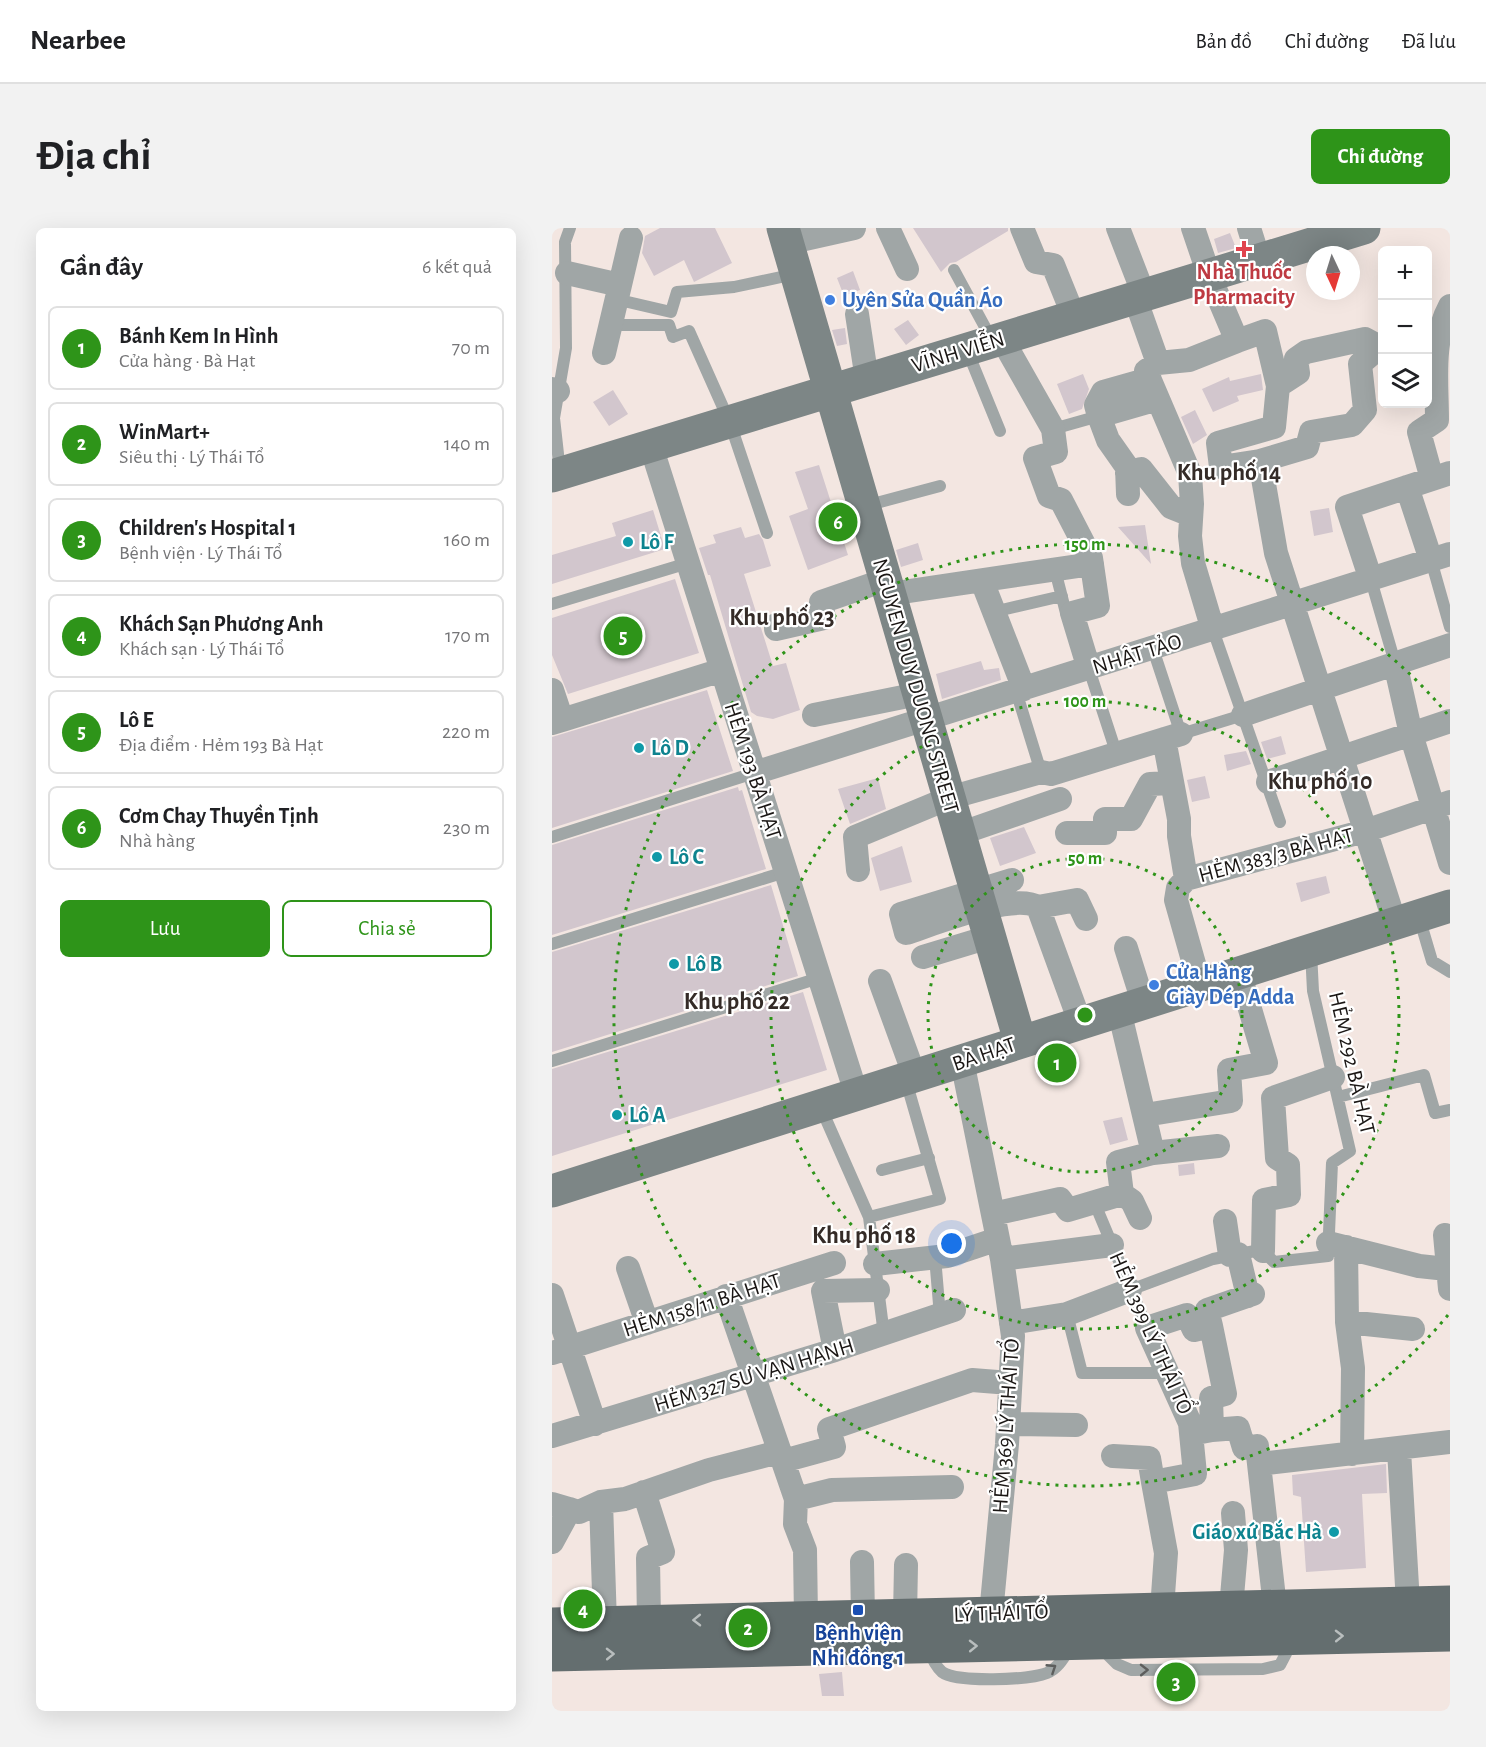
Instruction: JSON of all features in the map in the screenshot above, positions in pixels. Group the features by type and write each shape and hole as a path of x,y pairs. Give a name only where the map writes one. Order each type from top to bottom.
{"main road":[{"name":"LÝ THÁI TỔ","path":"552,1624 1450,1602"},
{"path":"1167,1609 1173,1642"},
{"name":"LÝ THÁI TỔ","path":"552,1655 1450,1635"}],"street":[{"path":"789,248 854,228"},
{"path":"888,228 907,269"},
{"path":"1022,228 1036,262 1053,265 1074,316"},
{"path":"1118,228 1140,296 1155,380 1205,470"},
{"path":"1193,228 1209,275 1237,341"},
{"path":"1249,228 1259,260"},
{"name":"VĨNH VIỄN","path":"556,475 1259,260 1350,230"},
{"path":"604,352 631,238"},
{"name":"NGUYEN DUY DUONG STREET","path":"789,248 1020,1041"},
{"path":"567,273 617,292"},
{"path":"857,314 867,380"},
{"path":"1371,580 1347,507 1441,476 1419,432 1437,420 1436,350 1440,318"},
{"path":"1191,514 1171,507 1141,469 1128,483 1126,467 1108,440 1096,405 1103,392 1155,380 1189,360 1265,331 1278,386 1274,427 1218,443 1205,470 1191,514 1190,536 1193,563 1213,630"},
{"path":"1278,386 1298,373 1296,359 1306,351 1365,339 1378,345"},
{"path":"987,343 1053,429 1056,452 1035,458 1049,496 1061,500 1092,564 1098,606 1067,605 1089,669"},
{"path":"1205,470 1260,461 1307,447 1311,432 1352,425 1365,410 1360,364 1378,348"},
{"name":"HẺM 193 BÀ HẠT","path":"651,446 857,1096"},
{"path":"1260,461 1276,553 1365,831 1407,920"},
{"path":"1407,487 1440,557"},
{"name":"NHẬT TẢO","path":"754,773 922,707 1020,690 1440,557"},
{"path":"776,625 776,629 824,618 821,602 887,587 982,581 1092,564"},
{"path":"982,581 1020,690"},
{"path":"1243,715 1450,645"},
{"path":"1395,663 1411,734 1442,805 1450,863"},
{"path":"552,690 557,722 722,670"},
{"path":"814,715 922,707"},
{"path":"1268,782 1450,721"},
{"path":"858,870 855,837 949,798 1050,772 1172,736 1172,783 1186,879 1178,888 1176,900 1200,985"},
{"path":"1050,772 1060,800 1068,839 1105,832 1105,819 1131,819 1150,784 1172,783"},
{"path":"959,834 1060,800"},
{"name":"HẺM 383/3 BÀ HẠT","path":"1186,879 1365,831 1442,805"},
{"path":"923,957 982,912 1012,880"},
{"path":"1038,907 1077,900 1086,919"},
{"path":"904,922 901,914 982,912 1029,901 1038,907 1080,1022"},
{"name":"BÀ HẠT","path":"552,1191 1450,906"},
{"path":"1126,948 1145,1115 1154,1153"},
{"path":"1145,1115 1232,1101 1229,1070 1266,1063 1239,972"},
{"path":"880,981 910,1078"},
{"name":"HẺM 369 LÝ THÁI TỔ","path":"962,1061 1000,1249 1011,1323 1008,1424 992,1614"},
{"path":"1263,1251 1264,1200 1289,1195 1288,1165 1278,1158 1273,1098 1335,1087"},
{"path":"1140,1218 1132,1201 1122,1194 1118,1162 1154,1153 1218,1146"},
{"path":"993,1214 1060,1199 1068,1210 1095,1204 1122,1194"},
{"path":"1225,1221 1234,1255 1250,1295 1207,1310 1225,1394 1211,1398 1201,1432 1239,1428 1244,1448 1257,1446 1275,1607"},
{"path":"1352,1454 1353,1368 1337,1245 1419,1266 1449,1279 1448,1236"},
{"path":"875,1264 1000,1249 1112,1245"},
{"name":"HẺM 158/11 BÀ HẠT","path":"561,1350 834,1263"},
{"path":"628,1268 648,1323"},
{"path":"835,1350 823,1291 878,1290"},
{"path":"1011,1323 1067,1314 1130,1290"},
{"path":"552,1294 561,1350 595,1424"},
{"path":"726,1296 796,1499 795,1524 805,1550 806,1618"},
{"name":"HẺM 327 SƯ VẠN HẠNH","path":"552,1436 884,1335 947,1313"},
{"path":"1147,1328 1186,1315 1194,1330 1211,1326"},
{"path":"1347,1322 1413,1329"},
{"name":"HẺM 399 LÝ THÁI TỔ","path":"1147,1328 1190,1423 1201,1432 1195,1474 1153,1482"},
{"path":"552,1542 561,1507 579,1512 602,1502 625,1499 710,1470 834,1447 829,1429 972,1380 1010,1383"},
{"path":"1008,1424 1076,1425"},
{"path":"1259,1464 1399,1450 1450,1442"},
{"path":"1399,1450 1408,1603"},
{"path":"1113,1456 1149,1458 1166,1553 1167,1609"},
{"path":"796,1499 832,1490 952,1487"},
{"path":"644,1492 663,1552 648,1558 649,1622"},
{"path":"602,1502 605,1623"},
{"path":"1231,1608 1236,1550 1233,1514"},
{"path":"862,1562 863,1617"},
{"path":"905,1616 906,1564"}],"lane":[{"path":"556,475 555,390 566,348 565,242 570,228"},
{"path":"617,292 671,312 677,292 734,287 789,248"},
{"path":"954,270 987,343 1000,431"},
{"path":"609,325 669,325 673,337 689,331 730,423 767,533"},
{"path":"1053,429 1099,417"},
{"path":"864,506 940,486"},
{"path":"1440,557 1450,627"},
{"path":"552,604 688,563"},
{"path":"993,612 1067,605 1054,570"},
{"path":"1371,580 1395,663"},
{"path":"1213,630 1268,782 1280,822"},
{"path":"1153,649 1172,736 1243,715"},
{"path":"1089,669 1116,752"},
{"path":"1020,690 1050,772"},
{"path":"552,837 754,773"},
{"path":"552,944 785,872"},
{"path":"1407,920 1432,961 1450,972"},
{"name":"HẺM 292 BÀ HẠT","path":"1310,950 1313,991 1350,1151 1332,1163 1337,1245"},
{"path":"552,1061 819,978"},
{"path":"1335,1087 1424,1075 1435,1113 1450,1110"},
{"path":"869,1217 940,1199 910,1078"},
{"path":"821,1107 869,1217 884,1335"},
{"path":"882,1170 929,1158"},
{"name":"HẺM 399 LÝ THÁI TỔ","path":"1095,1204 1147,1328"},
{"path":"1130,1290 1213,1259 1263,1251 1274,1262 1328,1256 1337,1245"},
{"path":"935,1257 947,1313"},
{"path":"1067,1314 1082,1373 1167,1373"},
{"path":"1084,1643 1131,1670 1263,1669 1280,1665 1295,1637"}],"building":[{"path":"660,228 715,228 732,263 694,282 684,260 654,276 642,253 645,236"},
{"path":"913,228 1008,228 1008,231 956,262 950,263 941,272"},
{"path":"1230,233 1236,248 1218,253 1214,239"},
{"path":"853,271 860,290 844,296 837,278"},
{"path":"908,320 919,335 906,345 894,329"},
{"path":"845,328 847,344 837,346 832,330"},
{"path":"1083,374 1089,389 1082,409 1069,414 1057,384"},
{"path":"1261,374 1263,390 1237,396 1239,401 1213,412 1202,389 1229,377 1230,381"},
{"path":"613,390 628,414 609,426 593,402"},
{"path":"1195,410 1207,435 1193,444 1181,417"},
{"path":"819,465 848,555 808,570 789,516 808,509 795,472"},
{"path":"1329,508 1333,532 1314,536 1310,511"},
{"name":"Lô F","path":"653,510 665,549 552,584 552,555 616,536 612,523"},
{"path":"1145,525 1151,564 1118,527"},
{"path":"741,527 745,538 759,534 763,540 771,566 744,574 773,666 786,663 800,710 773,719 757,716 751,712 710,575 708,575 699,548 716,543 713,535"},
{"path":"918,543 923,560 901,567 896,550"},
{"path":"675,579 699,653 568,694 552,655 552,618"},
{"path":"981,661 984,670 999,668 1001,680 942,699 936,674"},
{"name":"Lô D","path":"707,690 733,771 552,828 552,737"},
{"path":"1281,736 1286,754 1267,759 1261,742"},
{"path":"1246,751 1251,764 1227,771 1224,755"},
{"path":"1205,776 1210,798 1192,802 1187,780"},
{"path":"878,778 886,809 850,824 838,789"},
{"name":"Lô C","path":"738,787 739,791 742,790 766,869 552,935 552,845"},
{"path":"1024,827 1036,853 1000,866 990,838"},
{"path":"902,846 912,882 880,891 871,858"},
{"path":"1326,876 1330,893 1301,902 1296,883"},
{"name":"Lô B","path":"771,885 798,976 552,1052 552,952"},
{"name":"Lô A","path":"803,992 827,1070 552,1156 552,1069"},
{"path":"1122,1117 1128,1140 1110,1145 1103,1121"},
{"path":"1194,1163 1195,1174 1179,1176 1178,1165"},
{"name":"Giáo xứ Bắc Hà","path":"1386,1464 1387,1493 1362,1494 1366,1568 1306,1572 1301,1497 1293,1495 1292,1475"},
{"path":"842,1672 844,1696 822,1696 819,1674"}],"place":[{"name":"Nhà Thuốc Pharmacity","path":"1244,249"},
{"name":"Uyên Sửa Quần Áo","path":"830,300"},
{"name":"Cơm Chay Thuyền Tịnh","path":"838,522"},
{"name":"Lô F","path":"628,542"},
{"name":"Lô E","path":"623,636"},
{"name":"Lô D","path":"639,748"},
{"name":"Lô C","path":"657,857"},
{"name":"Lô B","path":"674,964"},
{"name":"Cửa Hàng Giày Dép Adda","path":"1154,985"},
{"name":"Bánh Kem In Hình","path":"1057,1063"},
{"name":"Lô A","path":"617,1115"},
{"name":"Giáo xứ Bắc Hà","path":"1334,1532"},
{"name":"Khách Sạn Phương Anh","path":"583,1609"},
{"name":"Bệnh viện Nhi đồng 1","path":"858,1610"},
{"name":"WinMart+","path":"748,1628"},
{"name":"Children's Hospital 1","path":"1176,1682"}],"district":[{"name":"Khu phố 14","path":"1229,473"},
{"name":"Khu phố 23","path":"782,618"},
{"name":"Khu phố 10","path":"1320,782"},
{"name":"Khu phố 22","path":"737,1002"},
{"name":"Khu phố 18","path":"864,1236"}]}
